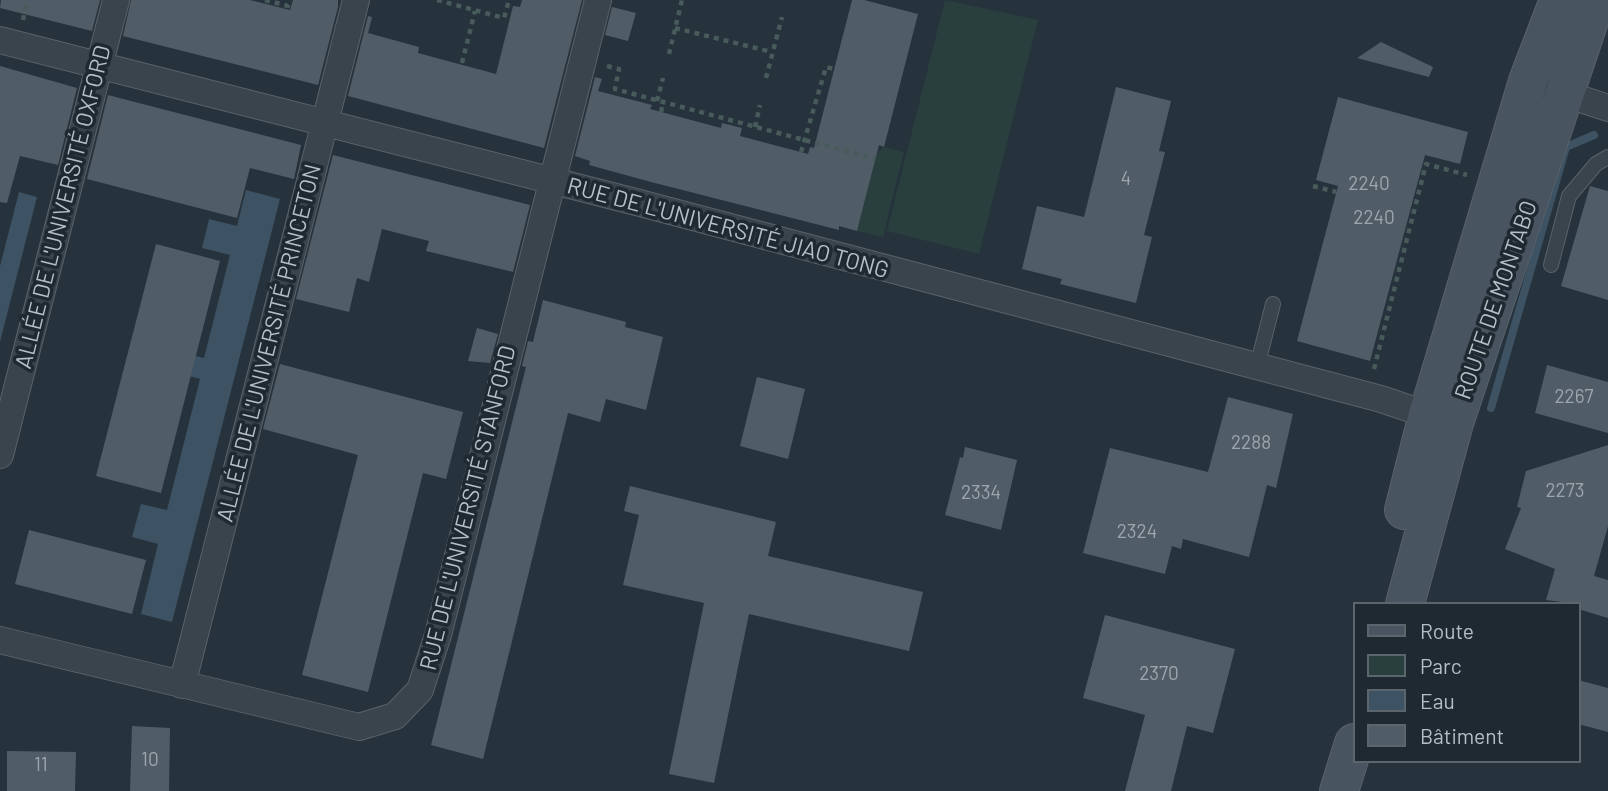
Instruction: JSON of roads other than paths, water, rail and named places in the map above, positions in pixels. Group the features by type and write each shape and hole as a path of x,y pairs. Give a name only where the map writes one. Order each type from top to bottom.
{"main road":[{"name":"ROUTE DE MONTABO","path":"1381,602 1545,87 1559,0"},
{"name":"ROUTE DE MONTABO","path":"1545,87 1596,0"},
{"name":"ROUTE DE MONTABO","path":"1405,602 1441,419"},
{"path":"1339,791 1352,749"}],"street":[{"name":"ALLÉE DE L'UNIVERSITÉ OXFORD","path":"0,455 116,0"},
{"name":"ALLÉE DE L'UNIVERSITÉ PRINCETON","path":"182,685 356,0"},
{"name":"RUE DE L'UNIVERSITÉ STANFORD","path":"0,640 359,727 395,716 420,690 438,635 598,0"},
{"name":"RUE DE L'UNIVERSITÉ JIAO TONG","path":"0,40 324,121 1257,367 1441,419"},
{"path":"1545,87 1608,108"}],"lane":[{"path":"1551,265 1569,195 1596,164 1608,157"},
{"path":"1257,367 1273,304"}],"water":[{"path":"246,190 280,199 172,622 141,614 158,544 132,537 141,504 167,510 200,379 174,372 179,352 204,358 230,255 202,248 209,219 237,226"},
{"path":"19,192 37,197 0,342 0,266"}],"waterway":[{"path":"1491,408 1566,147 1594,135"}]}
